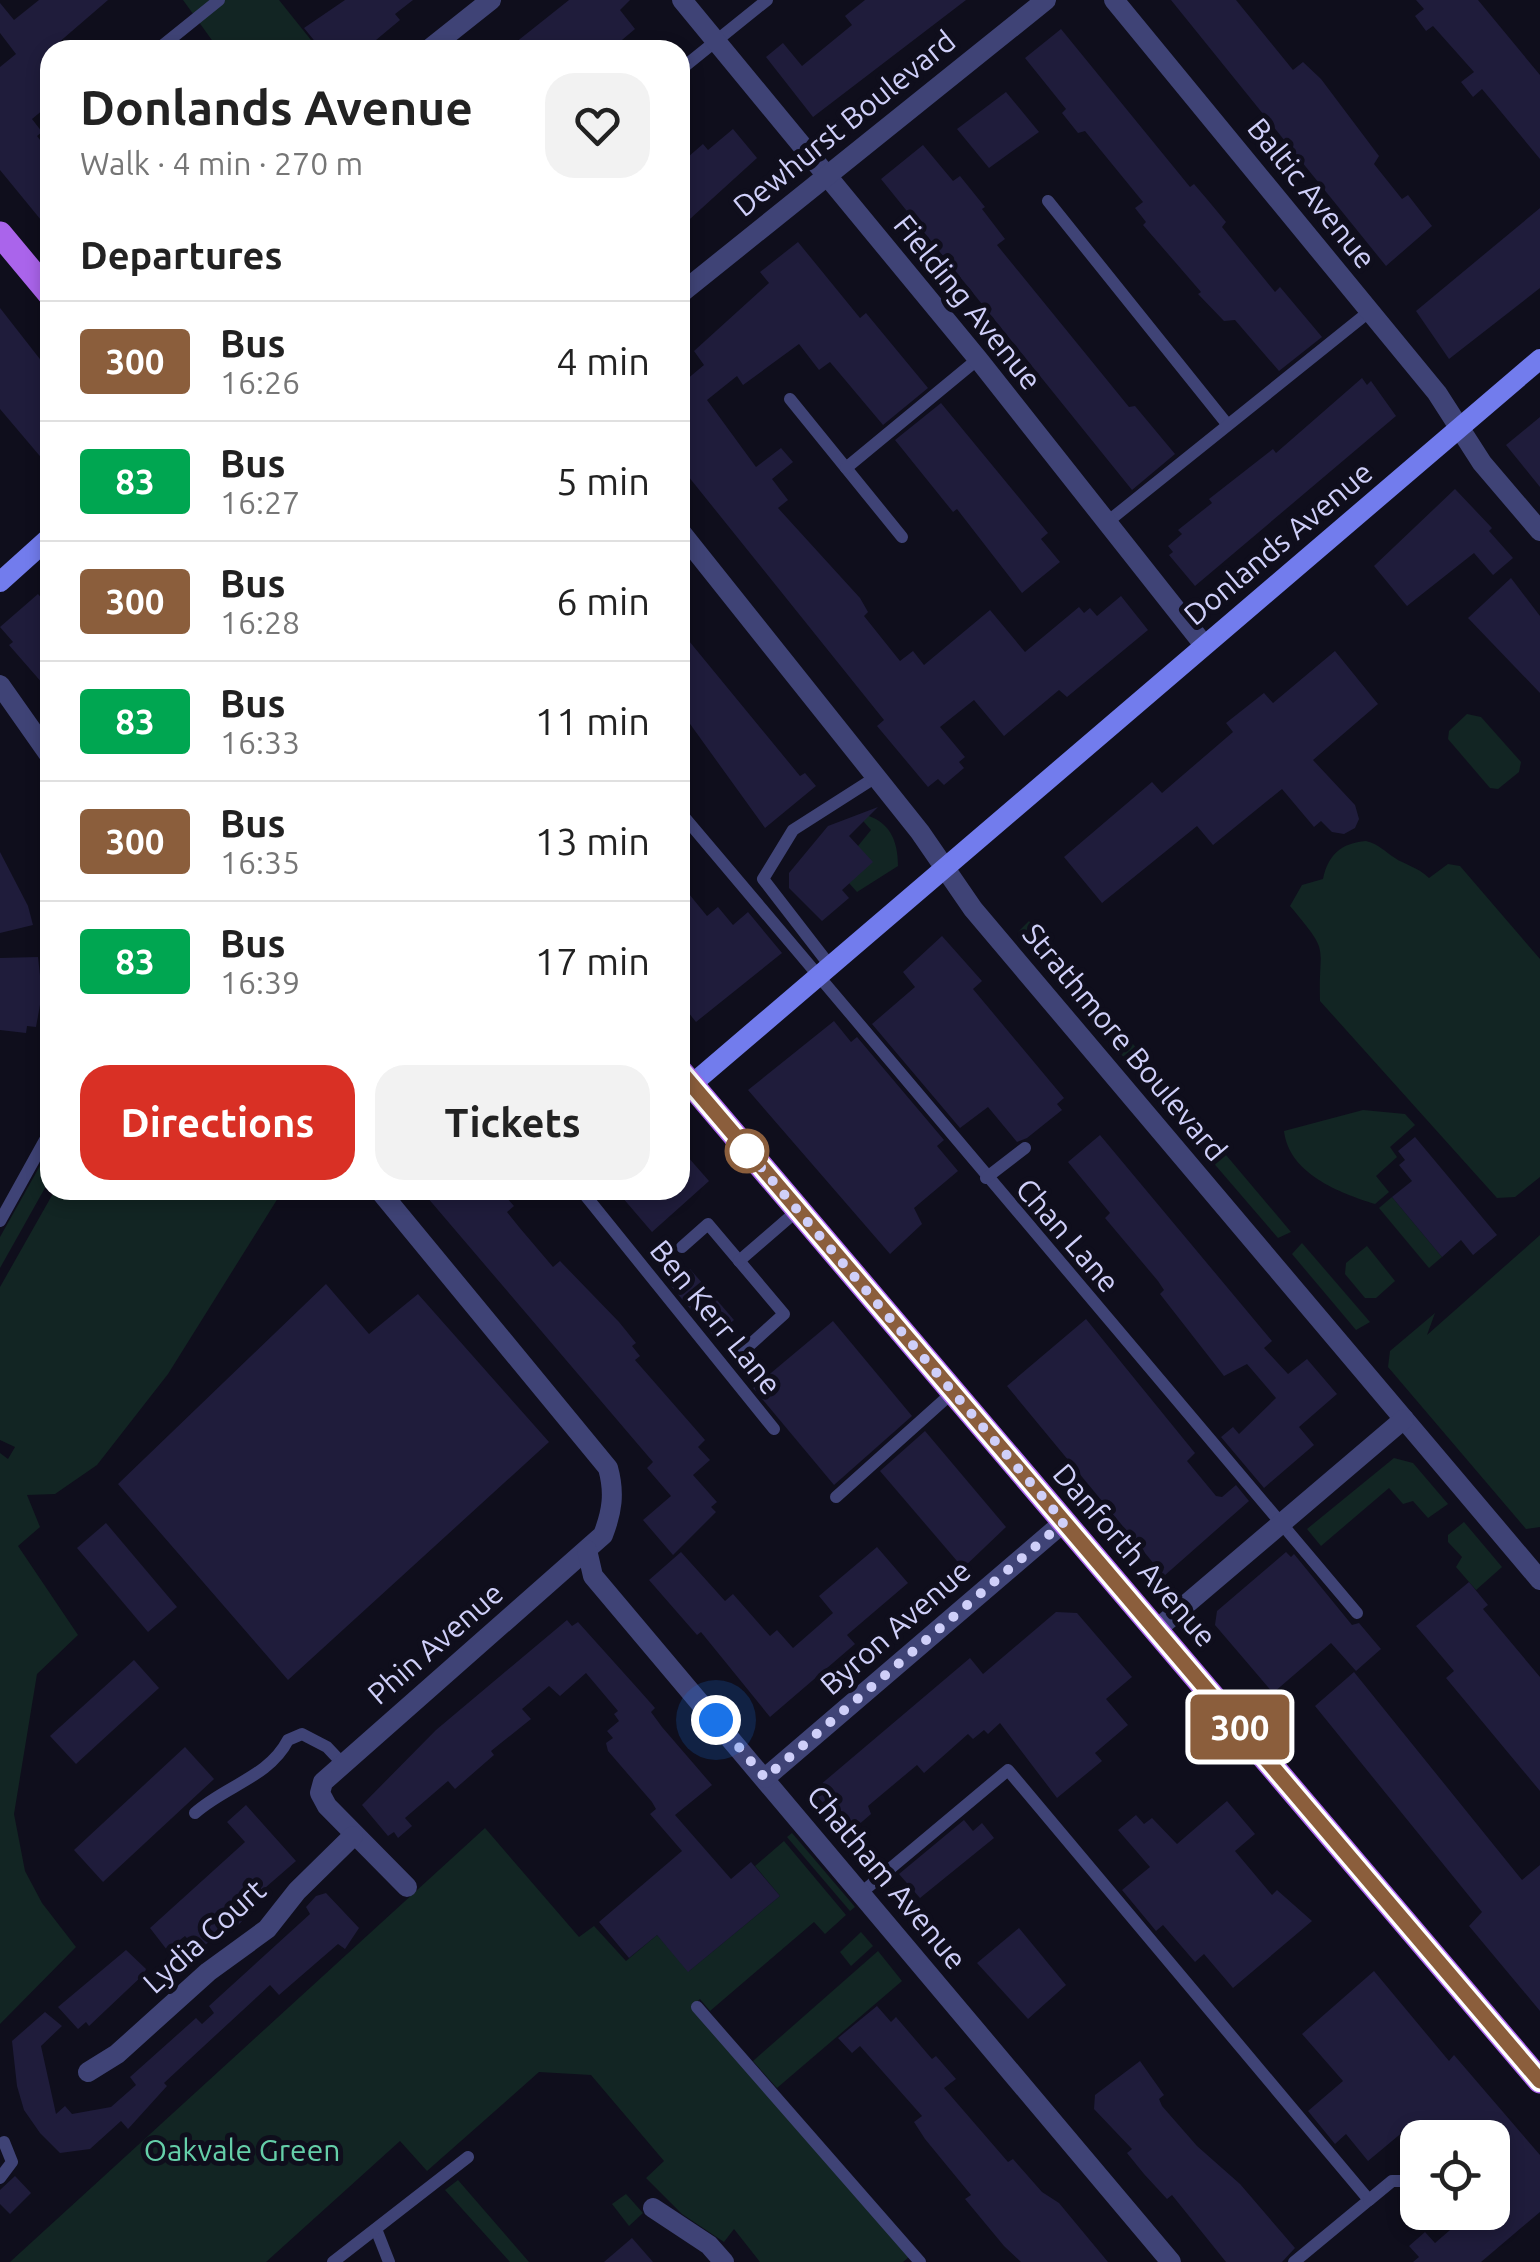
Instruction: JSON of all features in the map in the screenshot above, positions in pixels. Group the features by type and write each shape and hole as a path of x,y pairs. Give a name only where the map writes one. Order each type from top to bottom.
{"main road":[{"path":"0,234 40,282"},
{"name":"Danforth Avenue","path":"690,1083 1540,2081"}],"street":[{"path":"441,40 492,0"},
{"name":"Fielding Avenue","path":"682,0 978,359 1204,645"},
{"name":"Dewhurst Boulevard","path":"690,286 1046,0"},
{"name":"Baltic Avenue","path":"1114,0 1370,310 1482,463 1540,530"},
{"name":"Donlands Avenue","path":"690,1075 824,973 1540,359"},
{"name":"Strathmore Boulevard","path":"690,544 946,867 973,909 1540,1580"},
{"path":"0,582 40,549"},
{"path":"0,685 40,742"},
{"path":"387,1200 608,1468 613,1488 611,1516 603,1536 587,1550"},
{"path":"1156,1630 1404,1419"},
{"name":"Byron Avenue","path":"765,1778 1064,1522"},
{"name":"Phin Avenue","path":"352,1836 320,1793 323,1782 587,1550"},
{"name":"Chatham Avenue","path":"587,1550 594,1576 1171,2262"},
{"path":"352,1836 407,1888"},
{"name":"Lydia Court","path":"88,2072 266,1928 352,1836"},
{"path":"653,2208 709,2245 724,2262"}],"lane":[{"path":"169,40 219,0"},
{"path":"690,62 767,0"},
{"path":"1048,201 1227,424"},
{"path":"1106,523 1370,310"},
{"path":"846,468 978,359"},
{"path":"790,399 902,536"},
{"path":"824,973 763,879 792,830 876,777"},
{"path":"690,823 824,973"},
{"name":"Chan Lane","path":"824,973 986,1178 1357,1613"},
{"path":"986,1178 1025,1148"},
{"path":"0,1221 40,1149"},
{"name":"Ben Kerr Lane","path":"589,1200 774,1429"},
{"path":"739,1260 798,1210"},
{"path":"682,1247 708,1224 784,1314 743,1351"},
{"path":"836,1497 954,1392"},
{"path":"196,1813 219,1792 248,1781 280,1756 288,1740 302,1734 327,1747 343,1764"},
{"path":"860,1893 1008,1770 1368,2200"},
{"path":"697,2007 920,2262"},
{"path":"0,2178 12,2162 4,2142"},
{"path":"333,2262 468,2157"},
{"path":"1294,2262 1392,2180 1400,2180"},
{"path":"376,2229 390,2262"}],"green space":[{"path":"183,0 279,0 311,40 212,40"},
{"path":"1467,714 1481,717 1521,762 1519,772 1498,789 1490,788 1448,739 1449,731"},
{"path":"858,815 886,826 896,847 898,866 857,892 849,883 858,846 871,830"},
{"path":"1366,841 1429,878 1448,864 1460,866 1540,959 1540,1177 1515,1197 1497,1198 1320,1001 1320,950 1290,906 1302,885 1323,879 1337,852 1349,844"},
{"path":"1029,921 1094,998 1081,1006 1018,932"},
{"path":"1107,1013 1194,1117 1174,1116 1097,1026"},
{"path":"1363,1110 1405,1114 1415,1125 1390,1147 1397,1157 1376,1176 1389,1192 1375,1204 1318,1180 1295,1159 1284,1131"},
{"path":"1199,1123 1291,1232 1278,1238 1192,1138"},
{"path":"40,1166 40,1197 0,1268 0,1237"},
{"path":"1392,1197 1442,1257 1429,1268 1379,1208"},
{"path":"49,1200 277,1200 168,1374 97,1465 55,1494 27,1495 40,1527 18,1546 78,1635 37,1674 14,1814 25,1871 42,1903 76,1947 0,2024 0,1453 8,1459 15,1447 0,1440 0,1287"},
{"path":"1540,1235 1540,1527 1526,1529 1388,1367 1390,1351 1435,1313 1427,1335"},
{"path":"1302,1243 1370,1322 1356,1330 1292,1254"},
{"path":"1367,1246 1395,1281 1376,1298 1365,1298 1345,1274 1346,1263"},
{"path":"1394,1458 1413,1463 1448,1504 1428,1518 1413,1501 1403,1504 1389,1488 1321,1546 1307,1529"},
{"path":"1464,1522 1502,1567 1476,1590 1456,1567 1462,1557 1448,1542 1448,1535"},
{"name":"Oakvale Green","path":"485,1828 579,1937 594,1926 626,1961 657,1935 689,1971 780,1896 755,1866 784,1841 846,1915 825,1934 814,1922 710,2011 700,1999 691,2007 909,2257 903,2262 760,2262 734,2229 724,2242 682,2214 646,2178 664,2161 591,2075 539,2072 427,2171 400,2141 266,2262 10,2262"},
{"path":"792,1833 855,1907 850,1911 787,1837"},
{"path":"861,1932 873,1946 851,1966 840,1952"},
{"path":"878,1951 902,1981 777,2088 753,2061"},
{"path":"458,2180 529,2262 510,2262 445,2190"},
{"path":"626,2194 643,2213 629,2226 612,2204"}],"building":[{"path":"39,0 108,0 62,40 40,40 40,112 32,119 40,129 40,219 0,170 0,67 16,54 0,33 0,3 14,20"},
{"path":"345,0 413,0 395,14 400,20 376,40 314,40 304,28"},
{"path":"569,0 630,0 620,10 635,29 622,40 519,40"},
{"path":"865,0 966,0 813,117 766,57 783,43 802,66 852,25 845,16"},
{"path":"1171,0 1236,0 1293,70 1303,62 1321,79 1379,156 1374,164 1402,199 1408,195 1432,226 1386,266"},
{"path":"1416,0 1478,0 1540,75 1540,159 1482,89 1473,97 1461,82 1474,72 1433,26 1426,31 1415,16 1424,9"},
{"path":"1061,29 1190,187 1194,184 1226,222 1222,227 1275,292 1280,287 1322,337 1279,371 1235,320 1224,321 1198,294 1201,292 1143,225 1146,222 1135,208 1143,202 1085,131 1078,133 1062,113 1066,109 1025,58"},
{"path":"1006,92 1039,132 989,168 957,129"},
{"path":"733,129 757,158 690,219 690,155 703,144 708,150"},
{"path":"923,145 953,181 960,176 1005,239 997,245 1129,407 1135,406 1175,454 1132,490 881,179"},
{"path":"1540,208 1540,288 1449,359 1416,311"},
{"path":"798,242 860,318 866,313 928,388 883,425 830,362 819,370 799,344 743,385 737,376 707,400 756,467 781,448 793,462 772,479 788,500 778,508 860,598 868,612 864,616 900,661 913,651 924,665 990,610 1025,652 1079,607 1084,613 1090,608 1097,616 1121,596 1148,630 1067,697 1059,690 1004,736 974,700 940,727 965,757 959,762 964,768 944,785 938,779 928,787 877,726 884,720 690,478 690,377 704,365 694,351 769,283 760,272"},
{"path":"0,308 40,359 40,456 0,409"},
{"path":"1362,378 1367,385 1371,381 1396,416 1195,586 1169,555 1173,552 1168,546 1182,534 1178,530 1212,503 1209,499 1273,449 1276,453"},
{"path":"941,403 1048,533 1041,539 1060,562 1022,593 957,509 953,512 895,440"},
{"path":"1540,417 1540,487 1506,445"},
{"path":"1455,489 1492,528 1489,531 1513,558 1493,575 1474,553 1407,606 1374,566"},
{"path":"1511,578 1540,616 1540,693 1468,618"},
{"path":"38,594 40,596 40,681 9,645 13,642 0,627"},
{"path":"690,642 800,776 805,773 816,786 765,828 690,724"},
{"path":"1335,651 1378,704 1313,760 1355,805 1359,819 1355,828 1344,834 1332,832 1321,821 1314,827 1282,789 1213,845 1197,826 1102,903 1064,857 1152,782 1162,793 1233,732 1226,723 1264,693 1273,703"},
{"path":"878,807 849,836 873,862 842,890 849,898 822,921 789,888 789,873 828,826"},
{"path":"0,852 28,906 33,925 0,933"},
{"path":"690,895 707,916 718,907 733,925 748,912 782,953 696,1022 690,1014"},
{"path":"942,936 982,981 973,989 1064,1098 1057,1104 1062,1110 1017,1142 988,1107 960,1128 872,1024 915,987 903,972"},
{"path":"38,957 40,1005 36,1027 27,1026 26,1033 0,1030 0,958"},
{"path":"834,1021 851,1042 857,1037 944,1140 937,1146 958,1171 914,1208 922,1224 890,1254 748,1090"},
{"path":"1100,1135 1272,1341 1264,1348 1288,1374 1307,1359 1337,1394 1299,1427 1314,1445 1264,1488 1221,1437 1233,1427 1239,1434 1276,1398 1247,1364 1224,1376 1160,1294 1164,1290 1158,1281 1105,1218 1110,1213 1068,1162"},
{"path":"1415,1137 1497,1235 1473,1255 1461,1240 1442,1257 1392,1197 1412,1181 1399,1165 1405,1160 1398,1151"},
{"path":"690,1159 709,1181 690,1198"},
{"path":"430,1200 509,1200 514,1206 507,1212 519,1227 553,1267 560,1261 619,1322 636,1343 632,1346 640,1356 635,1360 705,1440 698,1447 710,1460 693,1475 717,1502 711,1507 716,1512 673,1555 643,1520 671,1496 647,1468 653,1462"},
{"path":"625,1200 688,1200 652,1232"},
{"path":"690,1269 734,1320 714,1337 671,1286"},
{"path":"326,1284 369,1334 418,1294 549,1442 288,1680 118,1484"},
{"path":"1086,1319 1195,1453 1187,1461 1216,1496 1222,1497 1236,1485 1249,1501 1164,1576 1007,1386"},
{"path":"833,1321 912,1416 834,1485 753,1388"},
{"path":"925,1431 1006,1527 963,1568 880,1471"},
{"path":"106,1523 177,1607 148,1632 77,1548"},
{"path":"877,1547 908,1583 847,1635 855,1644 770,1717 701,1632 697,1635 649,1580 681,1552 725,1601 733,1594 770,1636 777,1630 793,1648 833,1613 819,1596"},
{"path":"1286,1552 1291,1557 1294,1554 1352,1625 1359,1623 1381,1649 1356,1671 1331,1643 1273,1693 1215,1625 1217,1611"},
{"path":"1469,1582 1488,1605 1483,1609 1540,1677 1540,1791 1446,1678 1454,1671 1416,1626"},
{"path":"1056,1612 1077,1613 1132,1677 1106,1699 1128,1725 1095,1753 1102,1761 1057,1798 1000,1723 988,1734 984,1730 973,1739 968,1734 924,1773 917,1765 868,1806 871,1814 856,1827 851,1822 844,1828 813,1791 970,1658 983,1674"},
{"path":"567,1620 572,1626 578,1622 655,1708 651,1712 662,1727 712,1785 675,1815 731,1879 751,1862 780,1896 688,1972 657,1935 629,1958 599,1922 682,1851 650,1814 656,1809 652,1802 608,1751 606,1743 613,1738 607,1731 619,1721 614,1714 618,1711 586,1673 560,1696 549,1686 522,1709 531,1719 491,1751 494,1755 455,1789 448,1781 405,1818 412,1826 398,1838 394,1832 388,1836 362,1805 436,1730"},
{"path":"134,1660 159,1688 76,1764 50,1736"},
{"path":"1354,1672 1522,1880 1540,1865 1540,2011 1469,1926 1482,1912 1315,1706"},
{"path":"185,1747 214,1779 103,1882 74,1850"},
{"path":"1227,1801 1255,1834 1235,1851 1272,1895 1277,1890 1312,1921 1233,1988 1204,1954 1195,1962 1163,1925 1156,1931 1122,1890 1150,1867 1118,1830 1136,1815 1144,1824 1152,1818 1177,1844"},
{"path":"246,1805 296,1861 251,1900 257,1907 238,1925 233,1919 199,1951 185,1936 167,1950 150,1928 245,1842 227,1822"},
{"path":"964,1820 973,1831 982,1823 994,1838 920,1898 899,1874"},
{"path":"326,1893 359,1928 345,1949 338,1944 279,1995 270,1985 164,2083 167,2086 128,2129 121,2121 90,2149 60,2153 40,2133 24,2110 12,2041 45,2012 62,2026 41,2046 56,2114 65,2106 72,2114 111,2107 136,2085 130,2077 196,2018 202,2024 214,2013 209,2006 310,1914 306,1907 316,1896"},
{"path":"1019,1928 1066,1985 1028,2019 977,1963"},
{"path":"126,1950 146,1969 144,1974 89,2026 86,2022 78,2029 58,2007"},
{"path":"1374,1971 1449,2061 1454,2055 1510,2120 1400,2120 1400,2134 1368,2161 1346,2134 1335,2144 1308,2111 1343,2081 1302,2034"},
{"path":"877,2006 891,2022 896,2017 932,2059 936,2056 956,2079 944,2088 1008,2162 1013,2159 1042,2192 1059,2203 1108,2262 1021,2262 1004,2246 965,2199 971,2195 914,2122 922,2116 860,2046 852,2053 838,2038"},
{"path":"1140,2061 1164,2095 1159,2099 1162,2106 1197,2146 1240,2184 1295,2248 1282,2262 1226,2262 1172,2195 1167,2199 1144,2174 1127,2153 1132,2149 1094,2109 1095,2095"},
{"path":"1510,2120 1540,2155 1540,2212 1481,2262 1413,2262 1419,2257 1409,2246 1425,2232 1435,2243 1450,2230 1510,2230"},
{"path":"15,2176 31,2193 10,2214 0,2204 0,2190"},
{"path":"632,2238 653,2262 604,2262"}],"bus line":[{"name":"300","path":"690,1083 1540,2081"}],"route":[{"path":"716,1720 765,1778 1064,1522 747,1151"}]}
